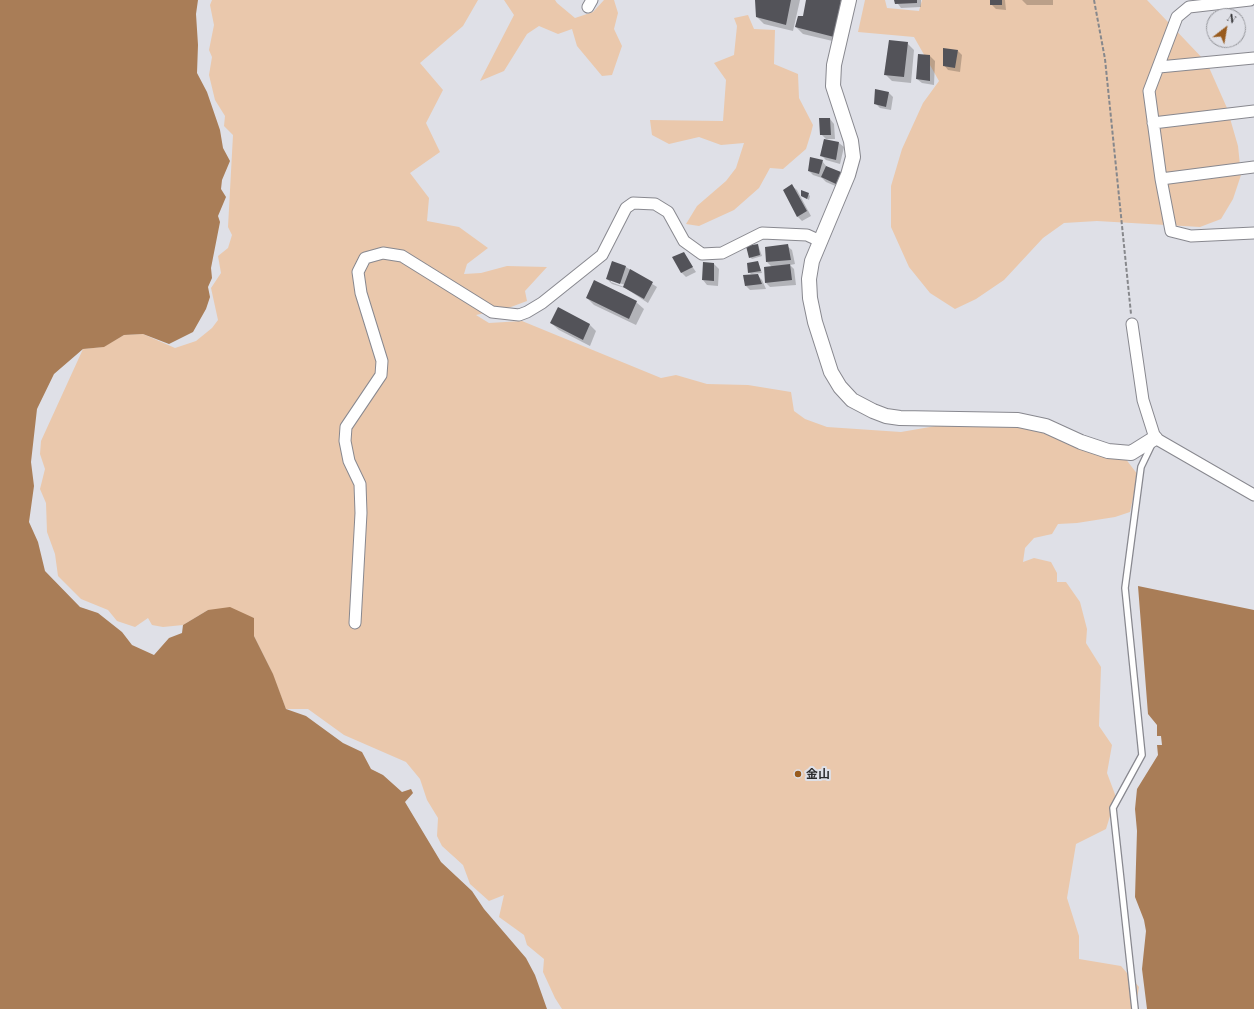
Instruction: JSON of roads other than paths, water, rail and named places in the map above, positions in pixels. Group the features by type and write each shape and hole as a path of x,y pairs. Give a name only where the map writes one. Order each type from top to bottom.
{"street":[{"path":"849,0 834,65 833,86 851,141 853,157 848,175 812,261 809,279 810,298 815,322 830,372 840,387 852,400 866,408 886,416 900,418 1018,420 1046,426 1081,442 1108,451 1131,453 1155,438"},
{"path":"1250,0 1189,7 1177,17 1149,91 1161,179 1171,231 1191,236 1254,232"},
{"path":"1159,67 1254,58"},
{"path":"1153,123 1254,111"},
{"path":"1161,179 1254,167"},
{"path":"355,623 361,513 360,484 349,461 345,441 346,427 381,375 382,361 361,293 358,272 365,258 383,253 402,256 492,312 519,314 527,312 542,303 602,255 626,208 634,203 644,202 655,204 668,212 684,241 702,254 722,253 762,233 807,235 820,241"},
{"path":"1132,324 1142,400 1155,438 1254,495"}],"lane":[{"path":"1135,1009 1114,808 1142,755 1125,588 1141,467 1155,438"}],"place":[{"name":"金山","path":"798,774"}]}
